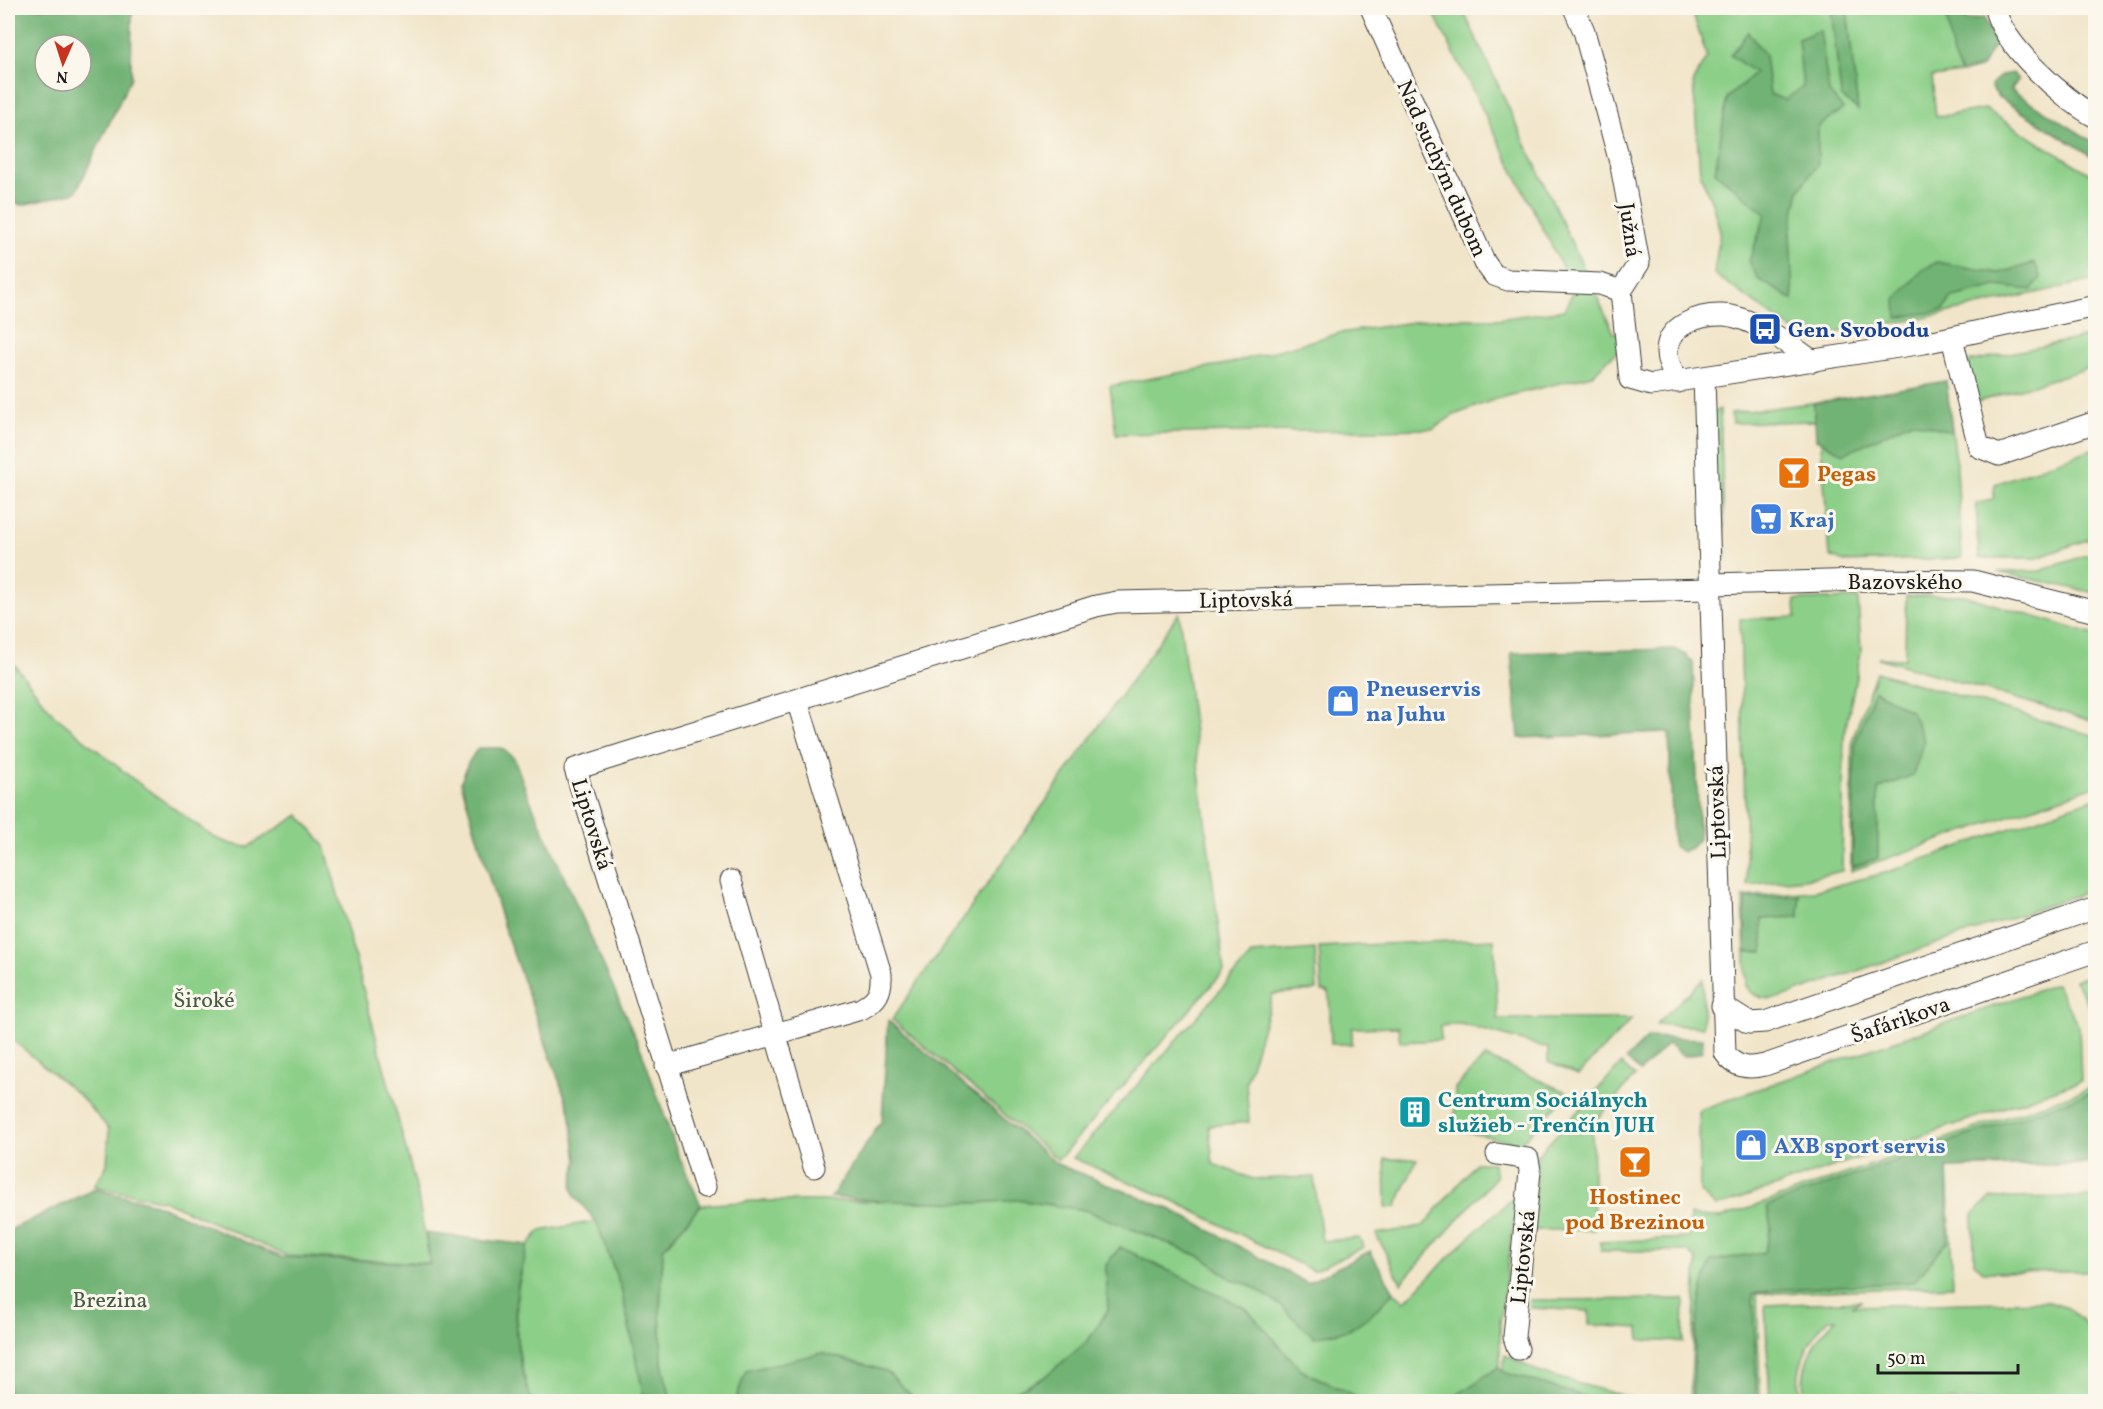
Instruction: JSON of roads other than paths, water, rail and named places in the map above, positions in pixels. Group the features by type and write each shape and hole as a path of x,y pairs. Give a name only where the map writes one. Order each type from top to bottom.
{"street":[{"name":"Nad suchým dubom","path":"1371,8 1485,263 1494,275 1508,280 1600,284 1621,291"},
{"name":"Južná","path":"1574,8 1584,31 1621,166 1639,263 1621,291 1630,379 1651,385 1704,377"},
{"path":"1995,8 1997,19 2037,70 2078,108 2096,117"},
{"path":"1704,377 1952,338 2096,306"},
{"path":"1678,382 1668,363 1666,351 1669,339 1679,327 1705,317 1723,315 1753,323 1813,361"},
{"path":"1952,338 1979,447 1999,455 2096,422"},
{"name":"Liptovská","path":"1704,377 1723,1035"},
{"name":"Bazovského","path":"1710,586 1864,580 1974,581 2096,612"},
{"name":"Liptovská","path":"705,1188 575,769 1096,606 1117,602 1710,586"},
{"path":"666,1066 861,1009 872,1003 882,987 881,974 797,700"},
{"path":"731,881 814,1167"},
{"name":"Šafárikova","path":"1722,1006 1749,1023 1765,1022 2096,908"},
{"name":"Šafárikova","path":"1723,1035 1725,1053 1731,1062 1754,1068 2096,951"},
{"name":"Liptovská","path":"1497,1154 1528,1159 1530,1171 1514,1336 1518,1349"}],"place":[{"name":"Gen. Svobodu","path":"1765,329"},
{"name":"Pegas","path":"1794,473"},
{"name":"Kraj","path":"1766,519"},
{"name":"Pneuservis na Juhu","path":"1343,701"},
{"name":"Centrum Sociálnych služieb - Trenčín JUH","path":"1415,1112"},
{"name":"AXB sport servis","path":"1751,1145"},
{"name":"Hostinec pod Brezinou","path":"1635,1162"}],"park label":[{"name":"Široké","path":"204,999"},
{"name":"Brezina","path":"110,1299"}]}
